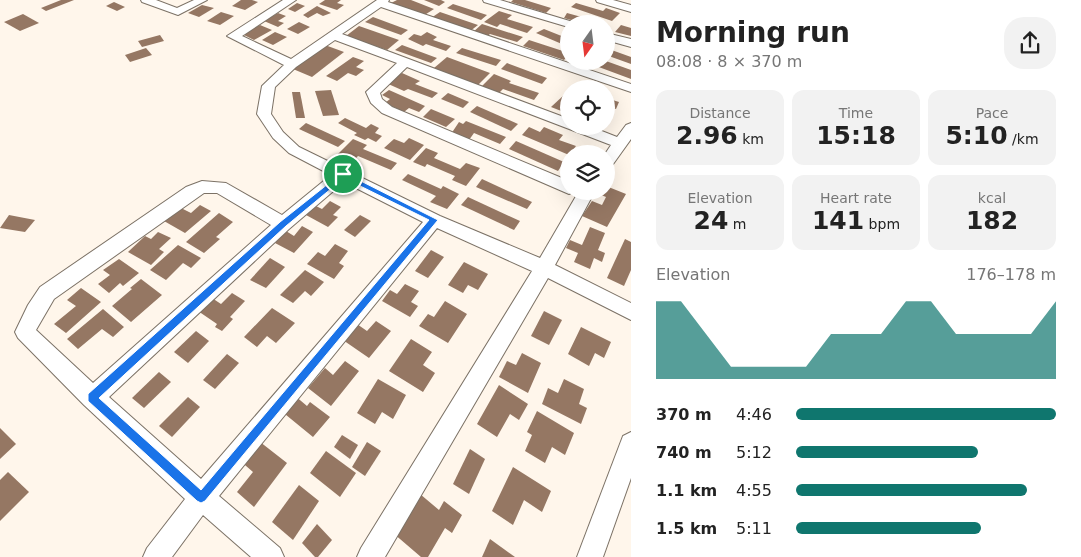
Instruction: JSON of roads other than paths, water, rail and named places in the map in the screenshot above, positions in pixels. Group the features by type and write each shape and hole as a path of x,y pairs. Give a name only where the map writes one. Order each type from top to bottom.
{"street":[{"path":"146,0 178,12 202,0"},
{"path":"291,0 233,36 292,64"},
{"path":"488,0 560,21"},
{"path":"601,0 631,8"},
{"path":"631,88 382,2 292,64 269,86 264,114 278,135 294,150 434,220 544,268 631,312"},
{"path":"332,35 560,121"},
{"path":"615,39 631,43"},
{"path":"406,62 373,92 374,100 379,104 387,110 560,183"},
{"path":"615,150 631,128"},
{"path":"599,135 620,143"},
{"path":"92,398 283,224 343,174"},
{"path":"271,557 201,498 92,398 25,332 34,310 47,293 192,191 202,187 220,187 283,224"},
{"path":"370,557 544,268 575,200"},
{"path":"156,557 201,498 434,220"},
{"path":"590,557 631,444"}]}
